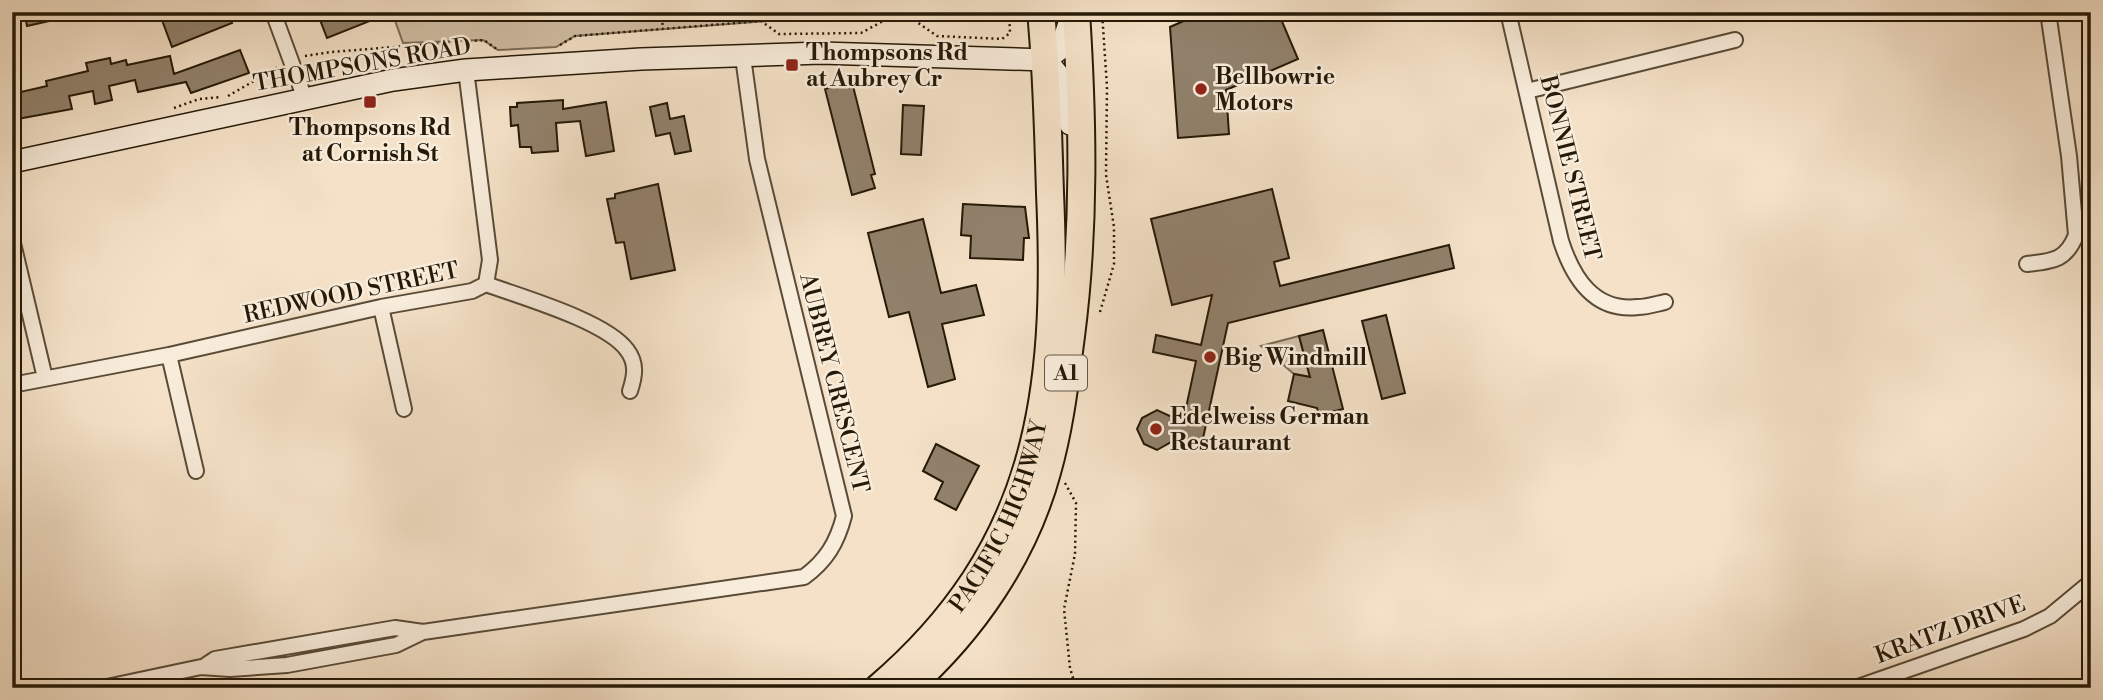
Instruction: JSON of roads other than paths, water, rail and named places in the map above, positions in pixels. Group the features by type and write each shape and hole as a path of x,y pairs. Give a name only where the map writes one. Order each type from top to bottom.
{"highway":[{"name":"PACIFIC HIGHWAY","path":"878,688 928,642 974,585 1001,538 1027,473 1049,360 1053,295 1046,60 1041,12"},
{"name":"PACIFIC HIGHWAY","path":"908,688 972,621 1000,578 1019,544 1041,489 1056,435 1066,378 1076,290 1082,188 1074,12"}],"street":[{"path":"272,12 305,99"},
{"path":"1046,60 1061,48 1074,12"},
{"name":"BONNIE STREET","path":"1508,12 1561,241 1575,276 1596,299 1608,305 1637,308 1665,302"},
{"path":"2027,264 2055,261 2071,247 2076,235 2070,156 2048,12"},
{"path":"1527,91 1735,40"},
{"name":"THOMPSONS ROAD","path":"12,162 393,80 466,70 641,58 720,55 743,57 821,52 1046,60"},
{"name":"AUBREY CRESCENT","path":"102,688 201,667 286,665 396,645 423,632 804,577 820,565 840,533 844,516 757,159 743,57"},
{"name":"PACIFIC HIGHWAY","path":"1046,60 1059,75 1066,89 1072,141 1082,188"},
{"name":"REDWOOD STREET","path":"12,385 169,355 381,307 472,291 486,284 490,260 466,70"},
{"path":"12,239 45,378"},
{"path":"486,284 601,328 619,340 629,351 634,363 635,376 630,391"},
{"path":"381,307 404,409"},
{"path":"169,355 196,471"},
{"name":"KRATZ DRIVE","path":"1855,688 2024,629 2050,616 2091,582"}],"place":[{"name":"Thompsons Rd at Aubrey Cr","path":"792,65"},
{"name":"Bellbowrie Motors","path":"1201,89"},
{"name":"Thompsons Rd at Cornish St","path":"370,102"},
{"name":"Big Windmill","path":"1210,357"},
{"name":"Edelweiss German Restaurant","path":"1156,429"}]}
